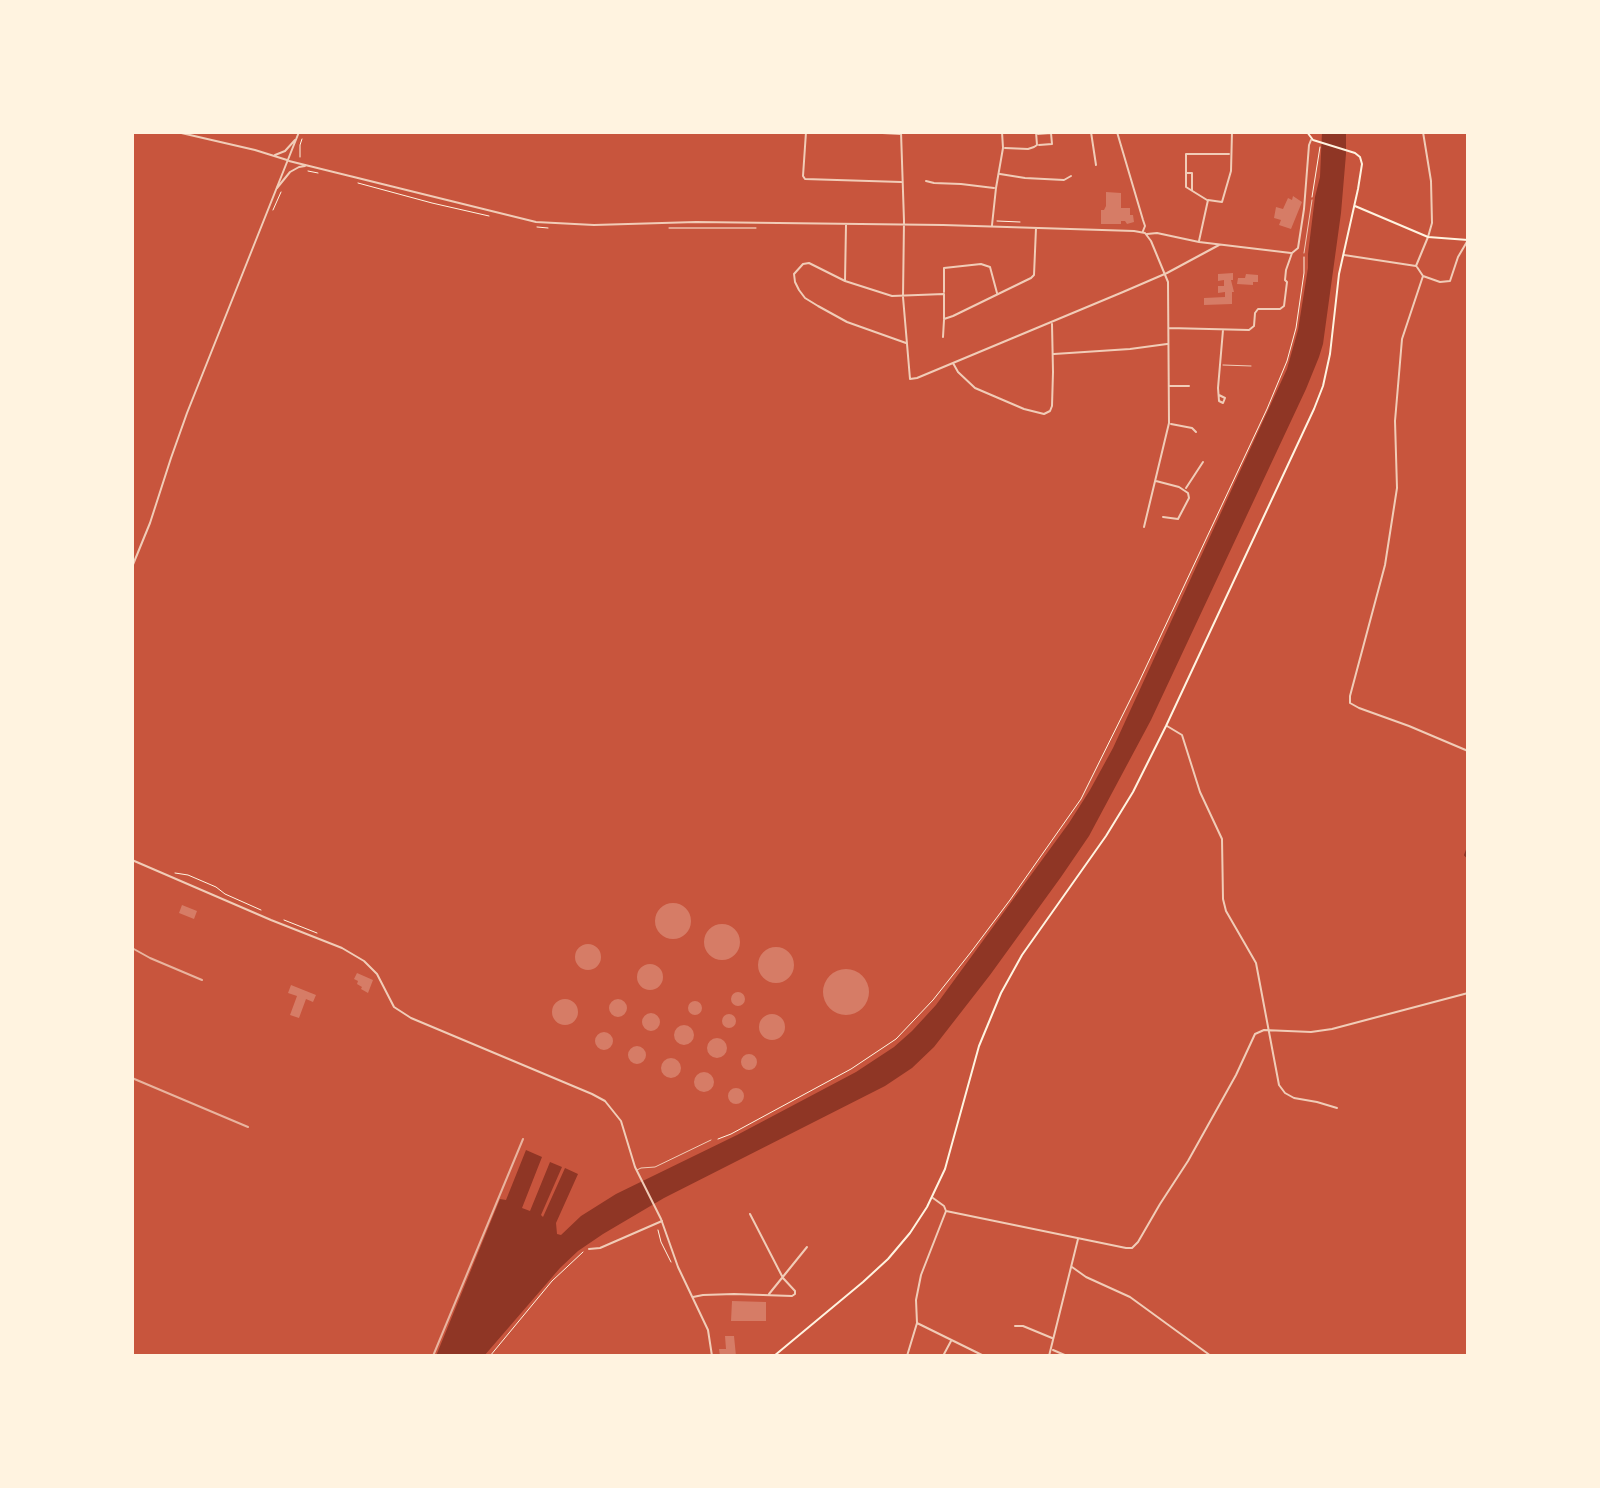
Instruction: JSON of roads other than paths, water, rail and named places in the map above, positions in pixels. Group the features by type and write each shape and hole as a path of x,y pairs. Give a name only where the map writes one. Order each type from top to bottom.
{"main road":[{"path":"774,1356 888,1259 910,1233 932,1197 950,1154 979,1046 1001,993 1022,955 1133,792 1319,398 1330,354 1343,255 1362,164 1360,157 1352,152 1311,139 1307,132"},
{"path":"1354,206 1428,237 1468,240"}],"street":[{"path":"177,132 536,222 594,225 696,222 992,226 1157,233 1219,245 1292,253"},
{"path":"806,132 805,179 902,182"},
{"path":"865,132 901,133 903,297 910,379 1052,323 1165,273 1219,245"},
{"path":"992,226 1003,148 1002,132"},
{"path":"1091,132 1096,165"},
{"path":"1117,132 1145,234 1168,282 1169,423 1144,527"},
{"path":"1231,154 1186,154 1186,187 1208,200 1222,202 1231,171 1232,132"},
{"path":"1416,266 1432,223 1429,164 1423,132"},
{"path":"1003,148 1028,149 1052,144 1051,133 1036,133 1037,145"},
{"path":"272,156 285,151 298,134"},
{"path":"132,567 187,413 298,134"},
{"path":"1169,328 1252,329 1258,309 1282,308 1286,270 1292,253 1298,248 1311,139"},
{"path":"276,190 290,172 306,165"},
{"path":"998,174 1064,180 1071,176"},
{"path":"926,181 996,188"},
{"path":"1199,242 1208,200"},
{"path":"845,281 846,223"},
{"path":"944,319 1031,278 1034,275 1036,228"},
{"path":"1343,255 1416,266 1423,276 1440,282 1450,281 1468,240"},
{"path":"907,343 847,322 818,306 799,290 794,274 803,264 809,263 845,281 892,296 944,294"},
{"path":"943,337 944,268 981,264 990,267 998,294"},
{"path":"1423,276 1402,339 1395,421 1397,488 1385,565 1350,703 1468,751"},
{"path":"953,363 975,388 1044,414 1052,406 1052,323"},
{"path":"1219,395 1223,328"},
{"path":"1053,354 1169,344"},
{"path":"1169,386 1189,386"},
{"path":"1169,423 1192,428 1196,432"},
{"path":"1185,489 1203,462"},
{"path":"1154,480 1185,489 1188,493 1189,498 1178,519 1163,517"},
{"path":"1166,726 1182,735 1200,792 1222,839 1223,899 1226,911 1256,963 1279,1085 1294,1098 1337,1108"},
{"path":"132,860 342,948 357,956 377,974 394,1007 411,1018 598,1097 610,1106 621,1121 639,1176 662,1221 691,1297 708,1330 712,1356"},
{"path":"946,1211 1126,1248 1136,1245 1236,1075 1252,1037 1260,1031 1269,1030 1311,1032 1332,1029 1468,993"},
{"path":"907,1356 917,1323 916,1300 921,1275 946,1211 932,1197"},
{"path":"691,1297 795,1294 783,1278 750,1214"},
{"path":"589,1249 600,1248 662,1221"},
{"path":"1049,1356 1079,1238"},
{"path":"768,1295 807,1247"},
{"path":"1072,1267 1086,1277 1130,1297 1211,1356"},
{"path":"917,1323 984,1356"},
{"path":"1015,1326 1054,1338"},
{"path":"943,1356 952,1339"},
{"path":"1051,1349 1067,1356"}],"lane":[{"path":"1304,253 1312,200"},
{"path":"1221,365 1251,366"},
{"path":"637,1171 655,1167 711,1140"}],"waterway":[{"path":"1468,847 1465,855 1468,858"}],"railway":[{"path":"132,948 202,980"},
{"path":"132,1078 248,1127"},
{"path":"433,1356 523,1139"}]}
